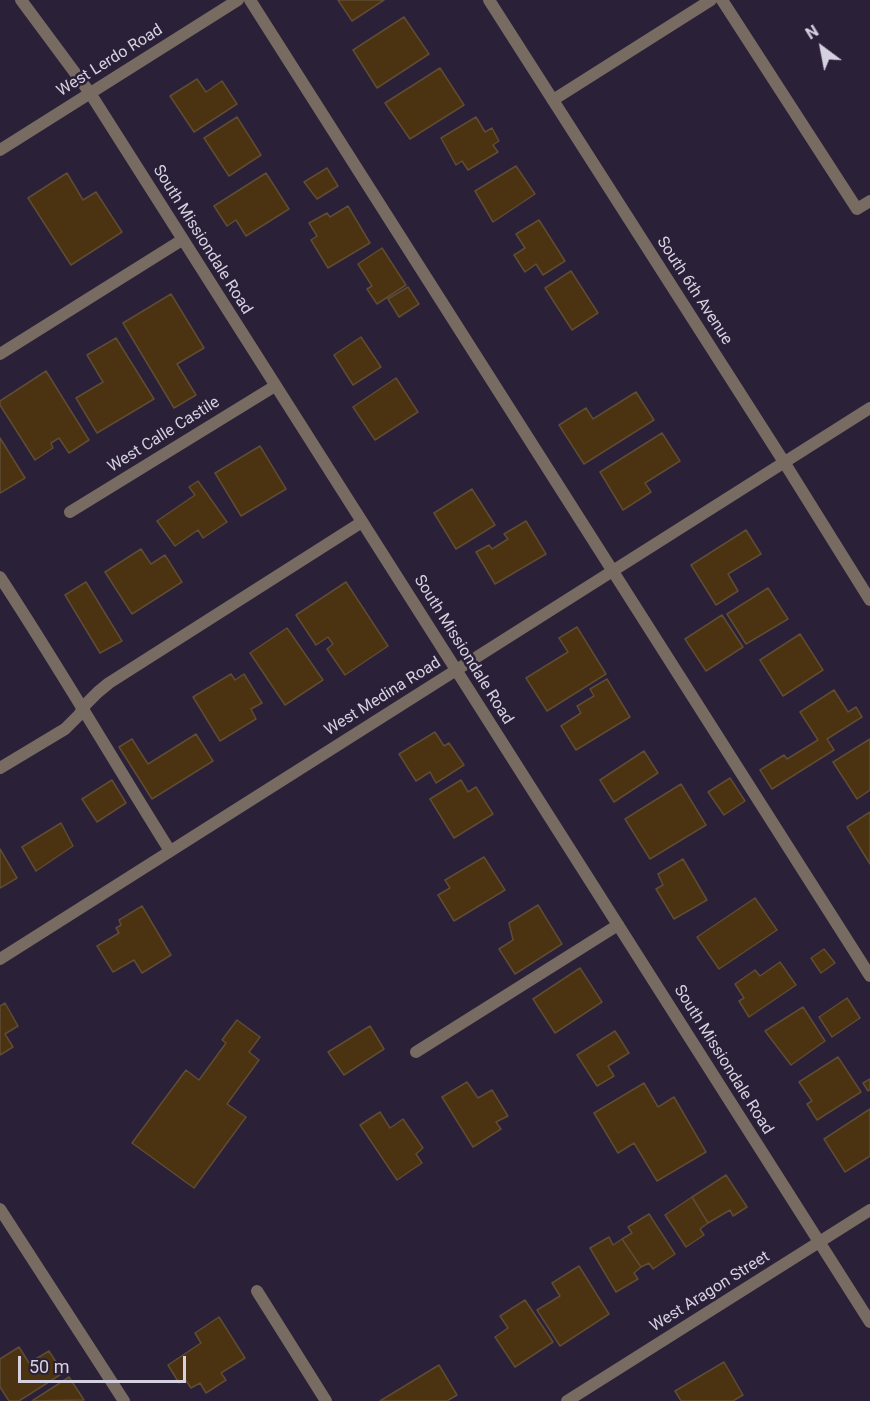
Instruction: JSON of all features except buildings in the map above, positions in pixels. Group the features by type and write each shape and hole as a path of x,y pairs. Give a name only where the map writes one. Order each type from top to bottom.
{"street":[{"name":"South Missiondale Road","path":"21,0 90,93 870,1322"},
{"name":"West Lerdo Road","path":"0,150 238,0"},
{"path":"250,0 870,976"},
{"name":"South 6th Avenue","path":"489,0 870,600"},
{"path":"553,100 711,0"},
{"path":"722,0 857,209 870,201"},
{"path":"0,354 182,240"},
{"name":"West Calle Castile","path":"70,512 275,386"},
{"name":"West Medina Road","path":"0,959 870,408"},
{"path":"0,768 65,729 109,683 362,522"},
{"path":"0,577 45,646 170,851"},
{"path":"416,1052 618,925"},
{"path":"0,1209 124,1401"},
{"name":"West Aragon Street","path":"567,1401 870,1210"},
{"path":"257,1291 326,1401"}]}
